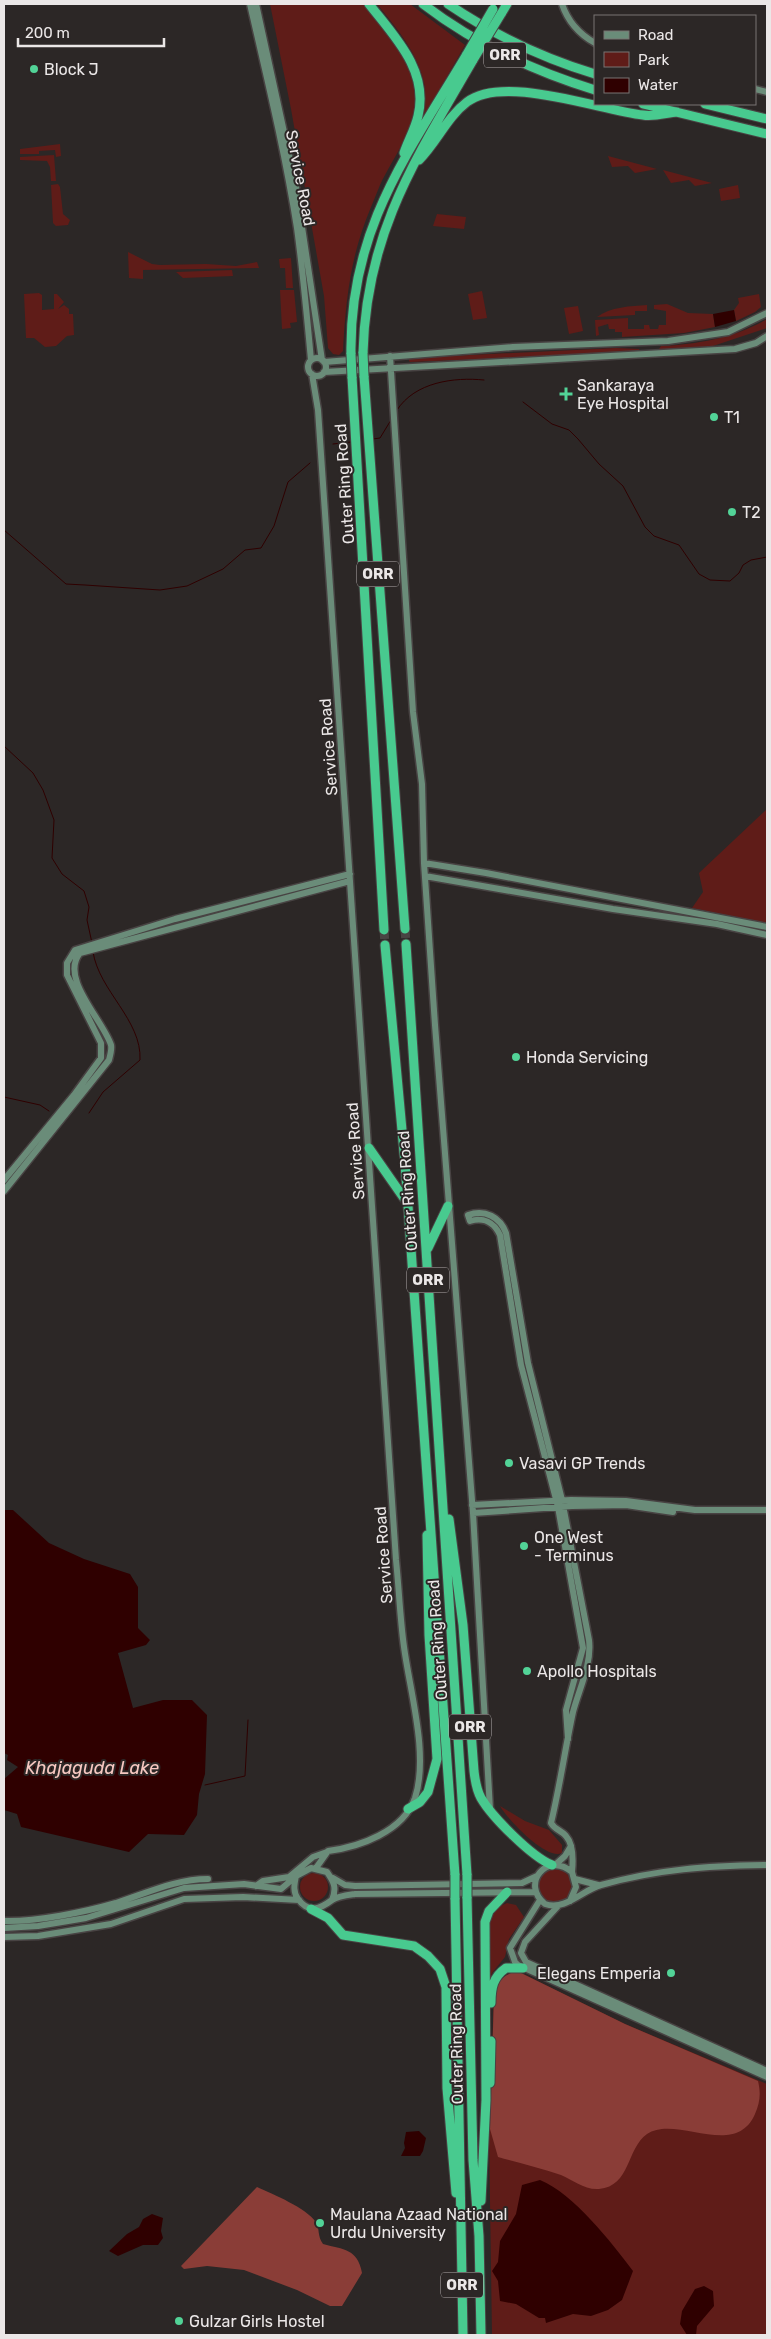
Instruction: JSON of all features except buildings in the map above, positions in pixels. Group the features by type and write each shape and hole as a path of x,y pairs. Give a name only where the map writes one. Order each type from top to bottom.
{"highway":[{"path":"369,4 404,49 415,69 421,93 418,117 400,165"},
{"name":"ORR","path":"423,4 469,35 504,54 542,71 594,90"},
{"name":"ORR","path":"448,4 511,41 547,58 594,74"},
{"path":"412,168 497,9 507,4"},
{"path":"400,165 470,57"},
{"path":"412,168 425,154 455,112 469,100 486,92 506,90 545,95 645,116 677,112"},
{"path":"647,105 767,134"},
{"path":"709,105 767,119"},
{"name":"Outer Ring Road","path":"384,930 351,354 355,294 364,250 378,209 400,165"},
{"name":"Outer Ring Road","path":"406,929 368,447 363,353 366,306 373,265 390,213 412,168"},
{"name":"Outer Ring Road","path":"406,944 467,1875 472,2138 479,2236 481,2335"},
{"name":"Outer Ring Road","path":"385,945 408,1204 455,1875 456,2138"},
{"path":"398,1081 414,1080"},
{"path":"369,1148 408,1204"},
{"path":"426,1252 448,1206"},
{"name":"ORR","path":"441,1464 463,1625 474,1771 479,1794 490,1809 537,1858 554,1865"},
{"name":"ORR","path":"408,1809 420,1802 428,1792 437,1759 428,1620 426,1465"},
{"name":"ORR","path":"479,2236 486,2100 485,1922 490,1911 507,1892"},
{"name":"ORR","path":"310,1909 328,1918 338,1931 350,1937 376,1938 414,1946 428,1956 440,1969 446,1987 456,2138 461,2235 463,2335"},
{"name":"ORR","path":"486,2100 491,2081 491,1995 493,1982 506,1968 523,1968"}],"main road":[{"name":"Service Road","path":"250,4 284,157 296,226 304,279 311,360 308,368 312,374 321,454 396,1560 404,1647 421,1765 414,1800 397,1823 379,1835 344,1849 328,1851 313,1857 289,1877 263,1881 256,1886"},
{"name":"Service Road","path":"256,4 296,187 323,361"},
{"path":"562,4 572,24 582,35 594,42"},
{"path":"311,360 316,358 323,361 513,347 649,342 693,338 728,332 767,313"},
{"path":"312,374 317,376 324,372 736,349 756,344 767,336"},
{"path":"649,342 649,353"},
{"path":"390,356 413,712 422,784 424,863 448,1206 473,1513 490,1809"},
{"path":"323,361 326,367 324,372"},
{"path":"424,863 505,876 767,927"},
{"path":"4,1180 108,1061 111,1048 75,978 77,958 80,954 93,947 233,904 350,874"},
{"path":"425,876 717,924 767,936"},
{"path":"502,888 505,876"},
{"path":"93,947 350,881"},
{"path":"572,901 573,889"},
{"path":"4,1191 67,1107"},
{"path":"504,1238 491,1223 481,1220 470,1221 468,1215 482,1213 495,1218 504,1229 521,1364 560,1503 585,1640 566,1710 568,1738 551,1823 554,1828 566,1836 570,1846 572,1872 576,1887 570,1901"},
{"path":"472,1505 626,1501 695,1510 767,1510"},
{"path":"473,1513 560,1503 626,1505 695,1514 767,1514"},
{"path":"4,1928 107,1913 148,1897 184,1888 235,1884 281,1889 307,1869 316,1868 327,1872 345,1885 355,1886 522,1883 533,1879 544,1868 554,1865 565,1856 570,1846"},
{"path":"316,1868 328,1851"},
{"path":"554,1865 566,1868 572,1872"},
{"path":"767,1865 690,1867 600,1885 558,1906 525,1942 521,1953 522,1958 526,1962 749,2066 767,2077"},
{"path":"538,1874 535,1883 536,1892 540,1900 545,1904 558,1906"},
{"path":"296,1876 294,1887 299,1900 310,1909 319,1909 327,1906 335,1892 330,1876"},
{"path":"4,1921 53,1920 115,1903 177,1882 208,1879"},
{"path":"575,1879 600,1885"},
{"path":"332,1900 355,1894 536,1892"},
{"path":"4,1937 38,1936 111,1924 163,1904 184,1899 243,1897 299,1900"},
{"path":"540,1900 510,1948 514,1962 523,1968 749,2066 767,2071"}],"green space":[{"path":"270,4 364,4 403,53 409,64 416,87 414,113 410,126 380,185 358,245 348,290 343,351 339,355 333,354 328,348 324,296 291,109"},
{"path":"377,4 410,4 465,45 424,117 425,87 417,61 405,40"},
{"path":"60,144 61,156 56,157 55,150 39,151 39,154 20,154 20,149"},
{"path":"54,155 56,181 51,181 50,167 47,161 20,160 20,157"},
{"path":"608,156 657,169 635,173 628,166 612,167"},
{"path":"663,170 712,183 695,186 689,180 671,183"},
{"path":"58,184 63,214 70,220 68,225 56,226 53,223 51,185"},
{"path":"738,185 740,198 721,201 719,189"},
{"path":"437,214 466,217 464,229 433,226"},
{"path":"128,252 152,264 160,265 206,264 236,266 257,262 259,268 143,270 143,279 129,278"},
{"path":"291,258 293,288 286,288 285,268 280,268 279,259"},
{"path":"232,270 233,276 183,278 176,272"},
{"path":"280,290 294,290 297,322 290,323 291,328 282,329"},
{"path":"482,291 487,318 473,320 468,294"},
{"path":"39,293 42,295 42,310 54,309 54,294 57,294 64,302 58,309 64,305 69,309 69,314 73,314 74,335 67,336 56,346 45,347 34,338 26,338 24,294"},
{"path":"759,294 761,307 736,321 734,310 739,303 738,298"},
{"path":"667,304 688,313 713,314 715,327 684,333 622,337 622,332 615,332 615,329 609,329 608,324 598,327 599,335 596,336 595,320 628,318 628,329 644,329 644,325 649,325 650,329 658,329 659,325 666,325 666,311 654,309 654,305"},
{"path":"647,305 647,311 635,311 635,315 597,317 614,309"},
{"path":"578,306 583,331 569,334 564,308"},
{"path":"767,319 767,328 713,346 657,352 661,346 689,344 716,339 755,326"},
{"path":"616,348 639,349 641,352 409,361 409,358"},
{"path":"767,809 767,923 692,908 703,892 699,873"},
{"path":"500,1806 525,1821 549,1830 562,1845 562,1853 555,1854 538,1845 519,1829"},
{"path":"555,1869 567,1874 572,1886 567,1898 555,1903 543,1898 538,1886 543,1874"},
{"path":"314,1873 324,1877 328,1887 324,1897 314,1901 304,1897 300,1887 304,1877"},
{"path":"507,1903 516,1905 524,1917 509,1939 505,1957 492,1973 488,1990 489,1920 496,1908"},
{"path":"519,1972 625,2024 767,2084 767,2335 492,2335 489,2134 494,1995 503,1979"}],"shaded area":[{"path":"519,1972 625,2024 758,2081 759,2098 755,2114 746,2127 734,2134 704,2134 673,2129 659,2129 647,2134 635,2148 623,2174 617,2181 599,2189 588,2188 561,2175 498,2157 490,2129 494,1995 502,1979 509,1974"},
{"path":"257,2187 305,2212 316,2222 323,2244 348,2251 357,2259 362,2273 342,2306 330,2306 297,2290 244,2270 207,2266 184,2269 181,2266"}],"water":[{"path":"734,310 736,321 715,327 713,314"},
{"name":"Khajaguda Lake","path":"4,1510 13,1510 49,1543 84,1559 130,1574 138,1587 138,1628 150,1640 146,1645 118,1653 133,1708 163,1700 192,1700 207,1715 205,1774 199,1794 197,1815 184,1835 148,1834 129,1852 21,1827 17,1814 4,1810 4,1779 18,1767 7,1760 8,1755 4,1753"},
{"path":"419,2131 426,2138 420,2156 401,2156 405,2148 406,2132"},
{"path":"540,2180 566,2196 579,2207 603,2233 633,2271 622,2300 608,2310 591,2316 573,2314 546,2323 545,2318 539,2318 516,2304 500,2301 498,2281 492,2271 498,2262 500,2241 516,2214 522,2185"},
{"path":"152,2214 163,2218 161,2231 163,2238 158,2245 143,2245 118,2256 109,2251 127,2234 139,2227 143,2219"},
{"path":"704,2286 713,2291 714,2306 697,2326 696,2335 687,2335 680,2324 682,2311 695,2289"}],"waterway":[{"path":"397,410 414,393 436,383 460,379 484,380"},
{"path":"523,402 552,424 569,430 599,464 623,486 645,527 654,536 679,545 699,574 710,580 730,581 739,573 743,565 751,560 767,557"},
{"path":"373,439 380,438 391,420"},
{"path":"333,444 351,442"},
{"path":"4,530 66,584 160,590 187,586 223,569 245,550 261,548 274,526 288,482 310,463"},
{"path":"4,746 33,773 43,790 54,820 52,858 62,874 84,891 89,907 87,920 92,943"},
{"path":"89,1113 103,1092 140,1060 139,1045 134,1032 128,1019 103,980 93,952"},
{"path":"4,1097 40,1105 49,1111"},
{"path":"205,1785 245,1776 248,1720"}],"tunnel":[{"path":"405,929 406,944"},
{"path":"384,930 385,945"}],"place":[{"name":"Block J","path":"34,69"},
{"name":"Sankaraya Eye Hospital","path":"566,394"},
{"name":"T1","path":"714,417"},
{"name":"T2","path":"732,512"},
{"name":"Honda Servicing","path":"516,1057"},
{"name":"Vasavi GP Trends","path":"509,1463"},
{"name":"One West - Terminus","path":"524,1546"},
{"name":"Apollo Hospitals","path":"527,1671"},
{"name":"Elegans Emperia","path":"671,1973"},
{"name":"Maulana Azaad National Urdu University","path":"320,2223"},
{"name":"Gulzar Girls Hostel","path":"179,2321"}]}
